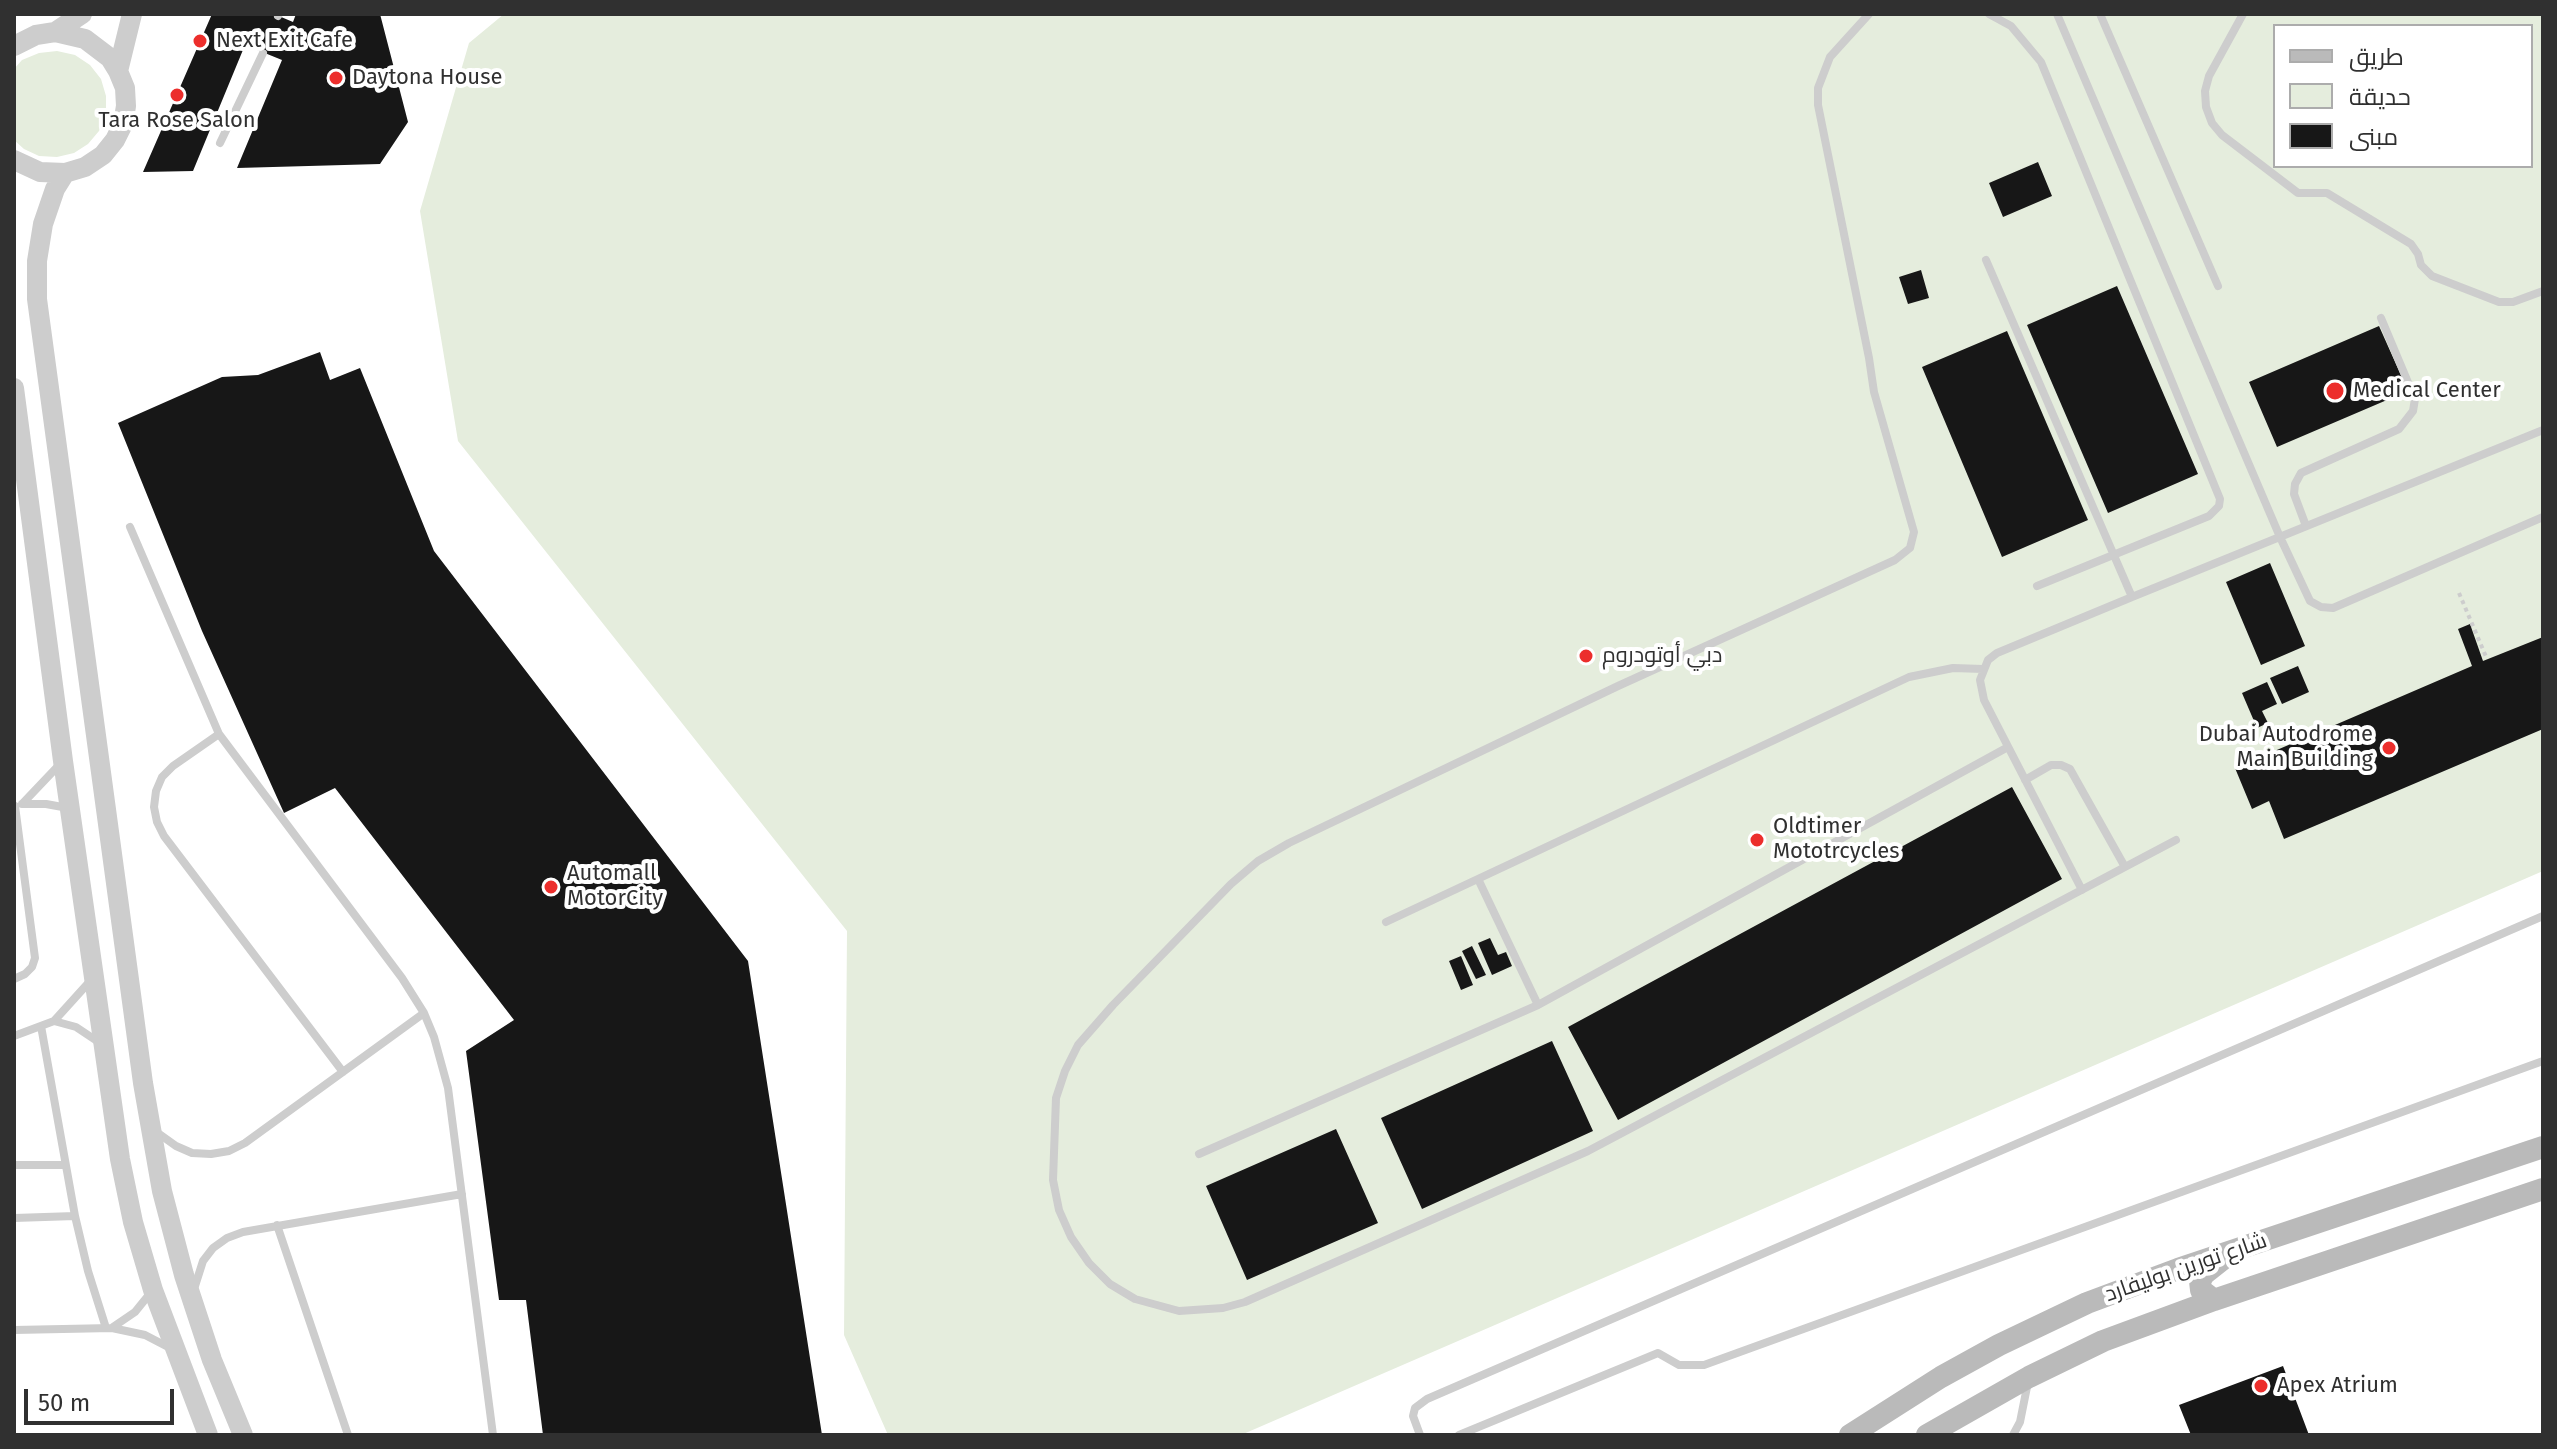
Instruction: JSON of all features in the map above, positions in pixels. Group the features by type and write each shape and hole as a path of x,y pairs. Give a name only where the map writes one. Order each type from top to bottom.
{"main road":[{"name":"شارع تورين بوليفارد","path":"1850,1435 1941,1377 2051,1320 2139,1284 2543,1147"},
{"name":"شارع تورين بوليفارد","path":"1927,1435 2029,1377 2103,1341 2214,1300 2543,1189"},
{"path":"2214,1300 2201,1290 2200,1281 2210,1268 2233,1252"}],"street":[{"path":"55,32 82,14"},
{"path":"118,71 132,14"},
{"path":"14,46 36,35 55,32 71,34 99,47 118,71 125,88 126,106 123,124 115,140 103,155 85,167 65,173 40,172 14,160"},
{"path":"65,173 48,206 39,242 39,327 141,1068 169,1220 192,1301 243,1435"},
{"path":"14,388 69,809 126,1191 153,1290 208,1435"}],"lane":[{"path":"1869,14 1830,57 1818,88 1818,105 1874,392 1914,532 1910,548 1895,560 1618,686 1289,843 1258,861 1231,884 1078,1045 1056,1098 1053,1180 1059,1210 1071,1237 1089,1263 1110,1284 1135,1299 1190,1311 1245,1302 1588,1151 2176,840"},
{"path":"1989,14 2011,26 2041,62 2218,492 2219,506 2209,516 2037,586"},
{"path":"2057,14 2310,601 2321,607 2333,608 2543,517"},
{"path":"2100,14 2218,286"},
{"path":"2243,14 2209,76 2205,91 2209,115 2222,135 2298,193 2327,193 2411,244 2421,265 2432,276 2499,302 2513,302 2543,291"},
{"path":"220,143 263,53"},
{"path":"1986,260 2132,597"},
{"path":"2306,526 2294,494 2301,473 2399,429 2413,411 2415,399 2381,318"},
{"path":"2082,890 1980,690 1983,669 1997,653 2543,430"},
{"path":"130,527 219,734 402,978 424,1013 443,1062 493,1435"},
{"path":"1386,922 1909,677 1953,668 1983,669"},
{"path":"219,734 162,777 154,807 157,822 164,836 343,1072"},
{"path":"1199,1154 1538,1005 2008,747"},
{"path":"17,805 63,761"},
{"path":"2025,780 2051,765 2070,769 2125,867"},
{"path":"17,805 46,804 69,809"},
{"path":"14,979 32,967 35,958 17,805"},
{"path":"1479,881 1538,1005"},
{"path":"1420,1435 1413,1416 1415,1408 1427,1399 2543,916"},
{"path":"14,1036 54,1021 94,976"},
{"path":"151,1129 192,1153 229,1151 245,1143 424,1013"},
{"path":"54,1021 86,1032 103,1046"},
{"path":"41,1026 75,1216 88,1271 109,1328"},
{"path":"1459,1435 1658,1353 1679,1365 1704,1365 2543,1061"},
{"path":"14,1165 65,1165"},
{"path":"192,1301 196,1276 203,1261 213,1248 227,1238 277,1225 462,1194"},
{"path":"14,1218 75,1216"},
{"path":"277,1225 348,1435"},
{"path":"109,1328 135,1312 153,1290"},
{"path":"14,1330 109,1328 145,1335 174,1350"},
{"path":"2013,1435 2020,1422 2029,1377"}],"path":[{"path":"2459,593 2487,659"}],"green space":[{"name":"دبي أوتودروم","path":"504,14 2543,14 2543,871 1241,1435 888,1435 844,1335 847,931 458,441 420,211 469,43"},
{"path":"57,51 75,55 90,65 101,79 106,96 106,114 99,131 88,144 74,153 57,157 39,156 14,140 14,69 22,60 39,53"}],"building":[{"name":"Daytona House","path":"212,14 274,14 293,22 296,14 380,14 408,122 380,164 237,168 282,60 245,45 193,171 143,172"},
{"path":"2038,162 2052,196 2003,217 1989,183"},
{"path":"1921,270 1929,298 1908,304 1899,277"},
{"path":"2117,286 2198,474 2108,513 2027,325"},
{"path":"2379,326 2408,391 2277,447 2249,382"},
{"path":"2007,331 2088,520 2002,557 1922,367"},
{"name":"Automall MotorCity","path":"320,352 330,380 360,368 434,551 748,961 822,1435 543,1435 526,1300 499,1300 466,1051 514,1020 335,788 284,813 202,631 118,423 222,377 258,375"},
{"path":"2270,563 2305,646 2261,665 2226,582"},
{"name":"Dubai Autodrome Main Building","path":"2470,624 2483,661 2543,637 2543,729 2284,839 2269,801 2252,809 2235,768 2472,666 2458,629"},
{"path":"2298,666 2309,692 2282,704 2270,678"},
{"path":"2267,682 2277,704 2262,711 2268,723 2257,728 2242,693"},
{"path":"2012,787 2062,879 1618,1120 1568,1027"},
{"path":"1490,938 1498,955 1506,952 1512,966 1492,975 1478,943"},
{"path":"1472,946 1486,975 1476,979 1462,951"},
{"path":"1461,956 1473,985 1461,990 1449,961"},
{"path":"1552,1041 1593,1131 1422,1209 1381,1118"},
{"path":"1336,1129 1378,1223 1247,1280 1206,1186"},
{"name":"Apex Atrium","path":"2283,1366 2309,1435 2191,1435 2179,1405"}],"place":[{"name":"Next Exit Cafe","path":"200,41"},
{"name":"Daytona House","path":"336,78"},
{"name":"Tara Rose Salon","path":"177,95"},
{"name":"Medical Center","path":"2335,391"},
{"name":"دبي أوتودروم","path":"1586,656"},
{"name":"Dubai Autodrome Main Building","path":"2389,748"},
{"name":"Oldtimer Mototrcycles","path":"1757,840"},
{"name":"Automall MotorCity","path":"551,887"},
{"name":"Apex Atrium","path":"2261,1386"}]}
